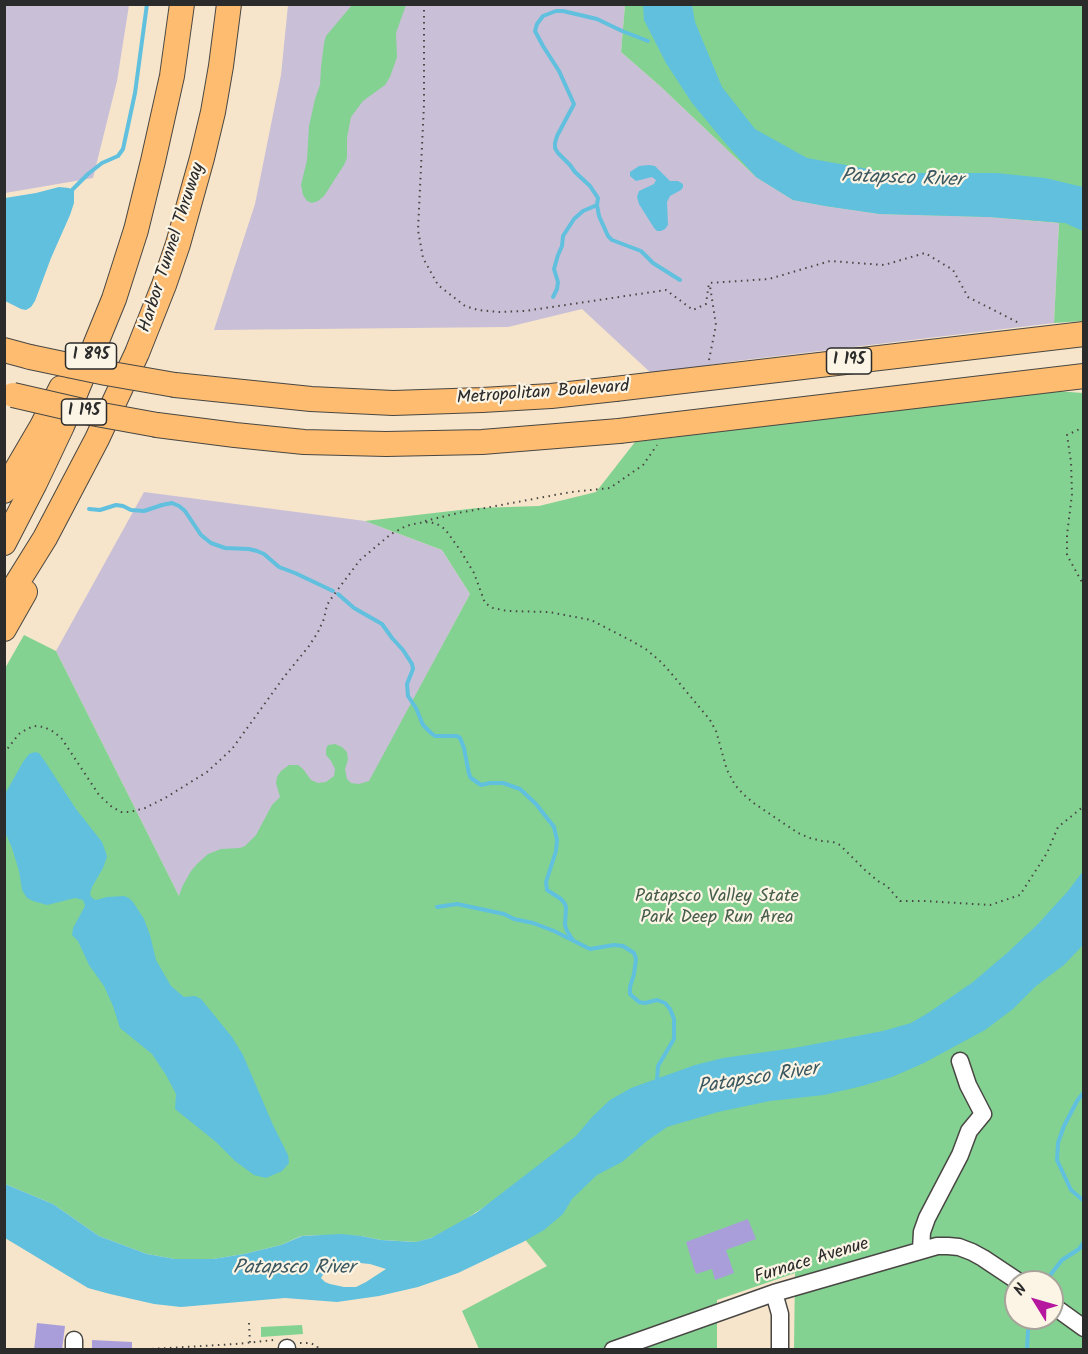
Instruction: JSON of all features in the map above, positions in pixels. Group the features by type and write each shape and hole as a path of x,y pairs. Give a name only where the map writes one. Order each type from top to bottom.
{"highway":[{"name":"I 895","path":"4,543 62,426 114,299 136,230 153,161 172,76 182,4"},
{"name":"Harbor Tunnel Thruway","path":"4,604 45,538 97,439 137,353 164,285 184,224 213,112 229,4"},
{"path":"4,491 42,426 88,332 153,161"},
{"name":"Metropolitan Boulevard","path":"4,350 106,373 175,385 311,399 393,403 551,396 1083,334"},
{"name":"I 195","path":"9,394 91,414 157,425 304,442 386,444 482,442 619,431 1083,376"},
{"path":"4,629 30,582 45,538"}],"street":[{"path":"921,1249 922,1232 927,1218 960,1155 969,1131 983,1114 968,1085 960,1061"},
{"name":"Furnace Avenue","path":"613,1350 774,1293 921,1249 937,1246 959,1247 983,1258 1004,1272"},
{"path":"774,1293 780,1314 780,1350"},
{"path":"1064,1314 1083,1328"}],"path":[{"path":"424,4 424,104 418,230 423,258 438,285 465,306 499,312 525,311 666,290 693,310 706,304 709,283 769,279 830,261 884,265 925,253 953,270 968,297 1027,327"},
{"path":"1083,427 1068,435 1072,494 1067,535 1067,555 1083,586"},
{"path":"4,753 12,742 27,729 34,726 44,727 62,739 106,803 121,812 145,808 199,778 232,749 268,697 309,646 324,619 327,605 360,560 391,534 406,526 429,522 445,529 474,573 485,603 493,608 507,611 549,612 591,620 628,639 654,656 710,720 716,731 727,770 735,785 744,795 798,832 810,838 840,845 865,870 887,886 900,901 990,905 1020,895 1047,853 1058,827 1083,806"},
{"path":"249,1323 250,1343"},
{"path":"135,1350 250,1343 286,1345 310,1343 317,1346 319,1350"},
{"path":"233,1344 234,1350"}],"shaded area":[{"path":"5,4 129,5 117,81 93,178 5,193"},
{"path":"288,5 625,5 621,52 756,177 793,200 880,214 989,217 1059,223 1054,323 736,361 652,374 582,309 508,327 214,330 255,204 281,75"},
{"path":"144,492 365,521 442,550 470,594 334,848 190,918 56,651"}],"green space":[{"path":"352,5 406,5 396,33 397,57 385,85 363,101 351,117 347,138 347,158 344,165 324,196 312,203 307,201 303,195 301,185 307,160 309,126 320,85 324,43 326,36"},
{"path":"625,5 1083,5 1083,321 1054,323 1059,223 989,217 880,214 825,206 793,200 756,177 621,52"},
{"name":"Patapsco Valley State Park Deep Run Area","path":"1056,391 1083,393 1083,1349 794,1349 795,1273 717,1300 717,1349 479,1349 462,1311 547,1266 493,1201 457,1225 417,1242 381,1240 361,1236 301,1236 281,1245 244,1254 213,1259 175,1259 147,1254 99,1236 53,1204 5,1184 4,670 24,635 56,651 179,896 191,871 208,854 221,849 240,848 256,835 272,805 280,797 276,783 277,777 289,765 298,765 311,780 318,783 326,782 334,776 335,769 326,755 326,749 328,745 335,744 347,752 348,760 345,769 347,779 351,783 359,784 369,781 470,594 442,550 365,521 477,508 539,506 596,492 635,442"},
{"path":"302,1325 303,1334 261,1337 261,1327"}],"water":[{"name":"Patapsco River","path":"643,5 692,5 695,22 722,87 755,129 807,158 890,173 996,173 1045,178 1083,187 1083,231 1065,223 989,217 880,214 793,200 756,177 692,103 666,63 644,20"},
{"path":"639,166 655,166 670,181 683,184 681,190 670,196 667,202 668,225 661,231 654,228 637,197 639,191 654,184 656,180 652,177 636,181 630,176 630,172"},
{"path":"59,187 74,191 74,203 35,301 26,310 21,309 5,301 5,198"},
{"path":"39,753 76,809 102,842 107,857 92,887 90,894 92,898 96,900 124,896 133,902 144,919 156,960 171,986 184,997 195,996 201,999 232,1037 243,1055 288,1155 289,1163 282,1171 266,1178 254,1175 175,1109 176,1094 166,1075 152,1054 120,1028 104,986 89,965 78,941 72,935 73,928 85,906 83,900 75,898 47,905 27,898 22,890 19,871 5,832 5,794 23,762 29,754"},
{"name":"Patapsco River","path":"1083,871 1083,945 1064,965 985,1030 924,1063 892,1077 824,1095 770,1101 718,1112 667,1127 622,1162 597,1175 572,1199 563,1214 544,1230 458,1273 418,1287 337,1302 285,1298 181,1307 154,1304 88,1288 5,1238 5,1184 53,1204 99,1236 147,1254 175,1259 213,1259 244,1254 281,1245 302,1236 341,1234 416,1242 431,1238 476,1213 576,1136 610,1100 631,1088 695,1065 723,1058 794,1048 883,1031 911,1023 973,982 1037,925","holes":["343,1263 370,1264 386,1269 356,1287 330,1284 321,1278 324,1273"]}],"building":[{"path":"748,1219 756,1239 726,1250 734,1273 715,1280 712,1269 696,1274 686,1242"},
{"path":"37,1323 65,1326 62,1350 34,1350"},
{"path":"92,1340 132,1342 132,1350 92,1350"}],"waterway":[{"path":"72,190 88,174 102,163 118,156 123,149 135,93 147,4"},
{"path":"648,41 597,19 563,11 543,16 535,31 559,71 574,104 557,136 555,148 598,198 599,216 608,236 612,240 641,251 653,263 680,280"},
{"path":"553,297 558,282 554,269 563,236 574,219 583,211 597,205"},
{"path":"89,509 100,510 116,505 144,511 172,503 185,511 201,535 211,543 225,548 257,551 279,567 333,591"},
{"path":"338,594 354,608 382,624 403,650 413,669 407,684 408,696 423,725 435,736 460,738 471,778 481,785 503,783 520,789 536,804 554,827 557,840 556,851 546,882 547,890 565,904 565,925 573,940"},
{"path":"437,907 457,904 504,914 554,931 590,949 614,945 623,946 634,953 636,959 630,994 639,1002 657,1000 665,1003 674,1019 674,1039 658,1066 657,1081"},
{"path":"1084,1092 1064,1126 1058,1143 1057,1160 1071,1190 1084,1201"},
{"path":"1054,1270 1062,1260 1079,1249 1084,1242"},
{"path":"1027,1350 1028,1330"}]}
